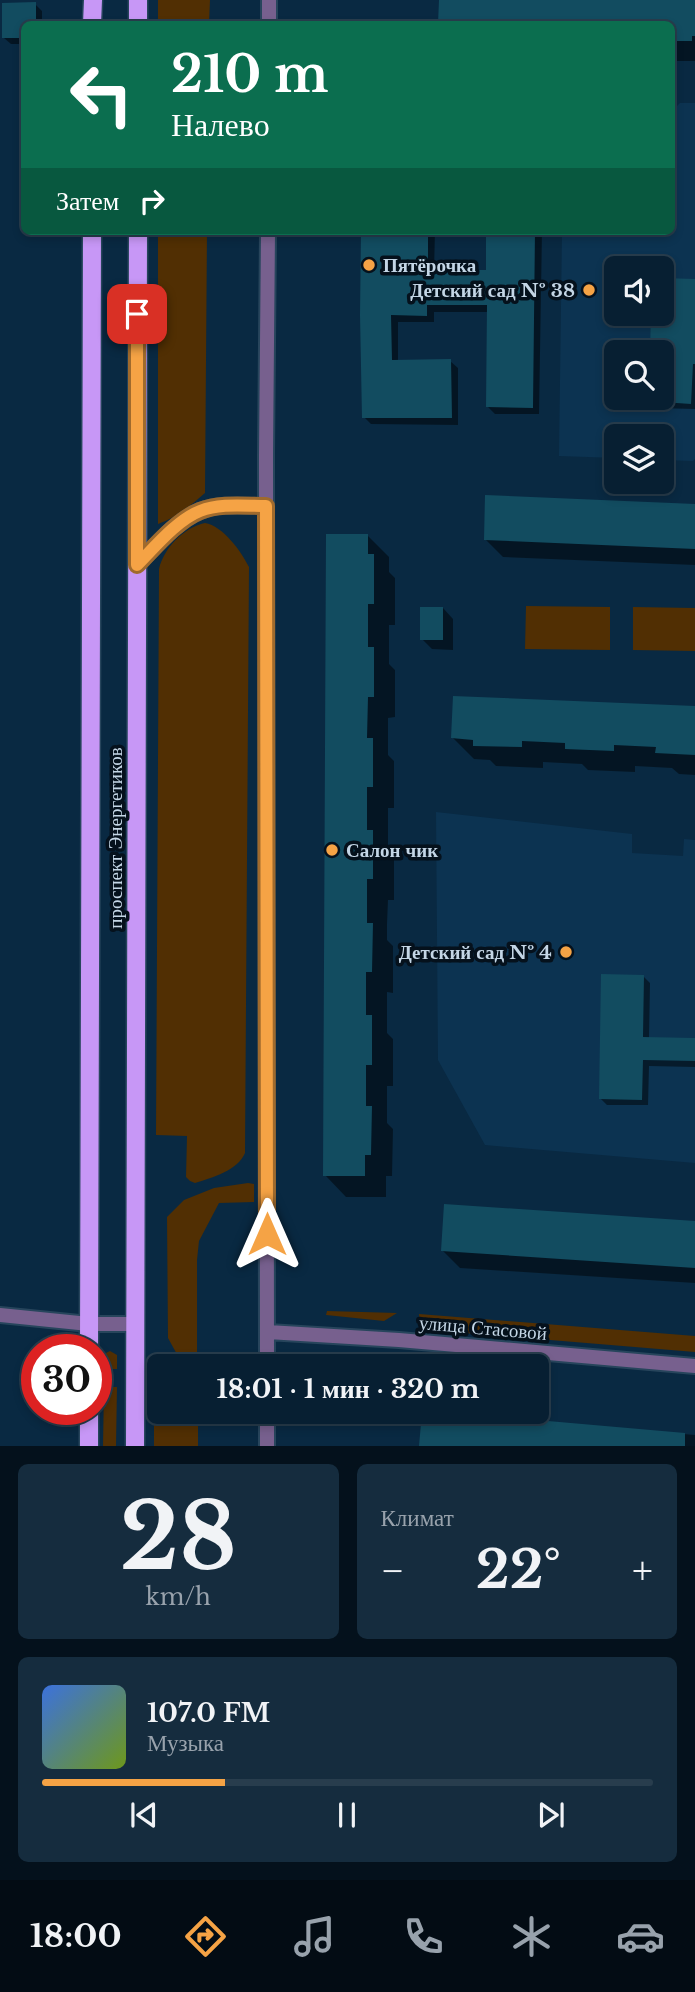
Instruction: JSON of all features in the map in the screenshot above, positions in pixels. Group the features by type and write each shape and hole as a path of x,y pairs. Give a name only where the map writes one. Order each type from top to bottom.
{"main road":[{"path":"92,21 93,0"},
{"path":"138,0 138,21"},
{"name":"проспект Энергетиков","path":"89,1334 92,235"},
{"name":"проспект Энергетиков","path":"135,1446 138,235"},
{"path":"89,1425 89,1446"}],"street":[{"path":"269,0 269,21"},
{"path":"267,1354 268,235"},
{"path":"137,565 184,520 199,511 233,506 266,506"},
{"path":"0,1315 89,1324 136,1324"},
{"name":"улица Стасовой","path":"268,1332 399,1340 695,1366"},
{"path":"267,1424 267,1446"}],"shaded area":[{"path":"158,0 210,0 209,21 158,21"},
{"name":"Детский сад № 38","path":"680,103 695,103 695,459 674,460 674,424 604,424 604,458 559,456 562,235 675,235 675,108"},
{"path":"158,235 207,235 205,493 177,515 158,524"},
{"path":"205,523 225,534 249,567 245,1153 231,1169 195,1183 186,1177 187,1136 156,1135 159,569 165,554 182,534"},
{"path":"526,606 610,607 610,650 525,649"},
{"path":"633,607 695,608 695,651 633,650"},
{"name":"Детский сад № 4","path":"436,812 632,834 632,853 683,856 684,839 695,840 695,1163 485,1145 438,1060"},
{"path":"254,1184 254,1202 219,1203 199,1241 197,1354 177,1354 168,1338 167,1217 184,1200 214,1188"},
{"path":"327,1311 397,1313 384,1321 326,1315"},
{"path":"419,1314 695,1336 695,1352 429,1330 421,1324"},
{"path":"112,1352 117,1355 117,1369 112,1369"},
{"path":"112,1387 117,1387 116,1446 103,1446 103,1425 112,1425"},
{"path":"154,1424 198,1424 198,1446 154,1446"}],"building":[{"path":"439,0 695,0 695,36 692,36 692,41 675,41 675,21 438,21"},
{"path":"36,2 36,21 21,21 21,38 2,38 2,3"},
{"path":"361,235 428,235 428,270 486,270 486,235 535,235 533,408 486,407 487,305 427,305 427,316 391,315 392,360 451,359 452,418 362,418"},
{"path":"674,278 695,279 695,364 691,404 674,403 674,340 650,340 651,326 674,326"},
{"path":"485,495 695,504 695,549 484,540"},
{"path":"326,534 368,534 368,554 374,554 374,604 368,604 368,647 374,647 374,697 368,697 367,738 373,738 373,787 367,787 367,830 373,830 373,879 367,879 367,923 373,923 372,972 366,972 366,1015 372,1015 372,1065 366,1065 366,1106 372,1106 371,1155 365,1155 365,1176 323,1176"},
{"path":"420,607 443,607 443,640 420,640"},
{"path":"453,696 695,706 695,755 655,753 656,747 614,745 614,751 565,749 565,743 522,741 522,747 473,746 473,740 451,738"},
{"path":"601,974 644,975 643,1037 695,1038 695,1061 643,1060 642,1100 599,1099"},
{"path":"444,1204 695,1221 695,1268 441,1251"},
{"path":"549,1421 685,1433 685,1446 419,1446 421,1424 549,1424"}],"place":[{"name":"Пятёрочка","path":"369,265"},
{"name":"Детский сад № 38","path":"589,290"},
{"name":"Салон чик","path":"332,850"},
{"name":"Детский сад № 4","path":"566,952"}],"route":[{"path":"137,314 137,565 184,520 199,511 217,507 266,506 267,1234"}]}
